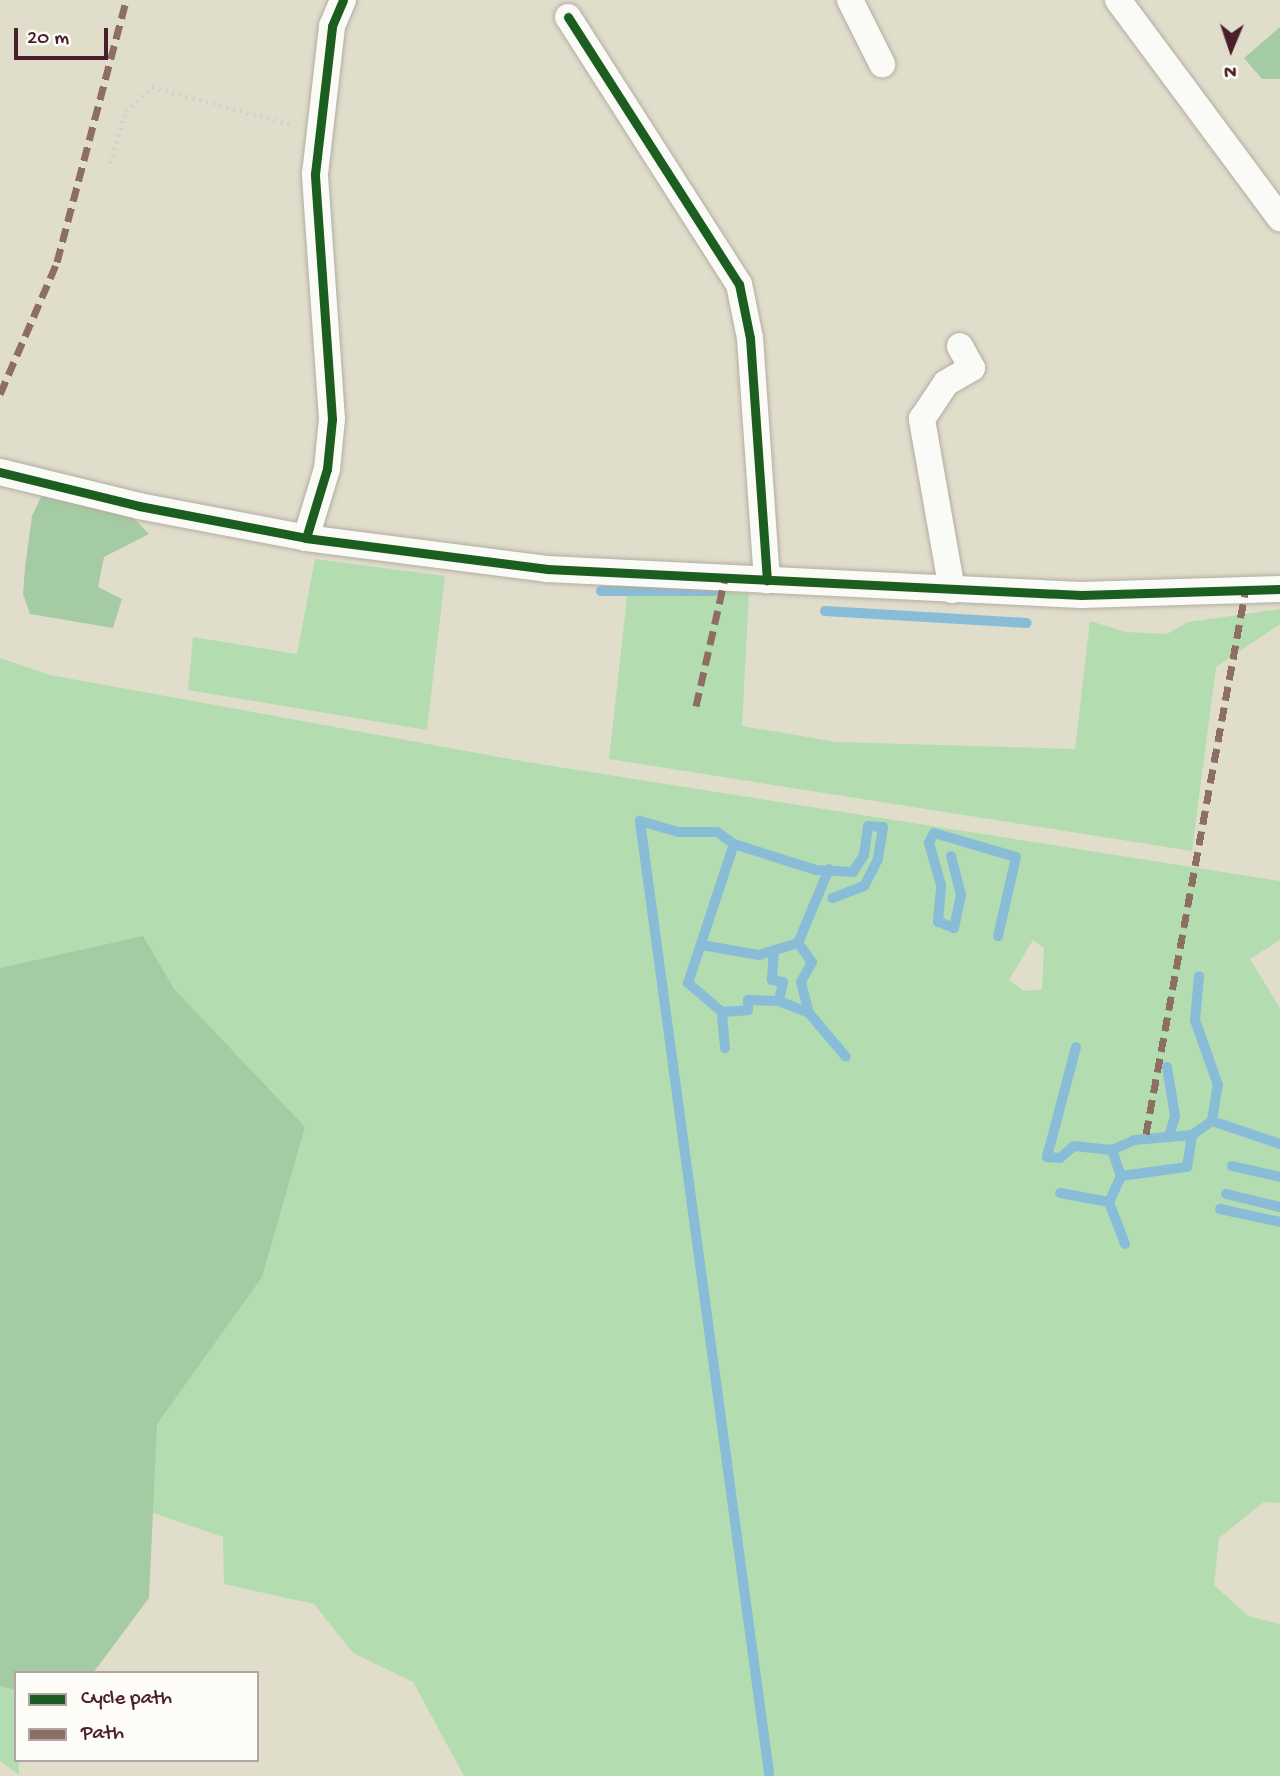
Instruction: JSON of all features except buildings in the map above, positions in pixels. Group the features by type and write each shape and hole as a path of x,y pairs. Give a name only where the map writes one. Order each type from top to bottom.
{"street":[{"path":"306,538 327,469 332,419 315,174 332,26 343,0"},
{"path":"850,0 882,64"},
{"path":"1118,0 1280,218"},
{"path":"568,17 739,284 750,338 767,580"},
{"path":"952,590 922,419 946,383 972,368 960,346"},
{"path":"0,472 139,506 306,538 547,569 1080,595 1280,589"}],"path":[{"path":"110,163 126,111 152,87 272,122 319,129"}],"green space":[{"path":"1280,27 1280,79 1262,79 1244,58"},
{"path":"42,495 127,511 149,534 104,557 98,587 122,599 113,628 30,614 23,594 25,567 32,516"},
{"path":"315,559 445,576 427,730 188,690 193,637 297,654"},
{"path":"628,588 749,593 742,726 837,742 1075,749 1090,621 1126,632 1167,634 1188,622 1280,609 1280,624 1216,667 1192,851 609,759"},
{"path":"0,658 50,675 527,762 1280,881 1280,940 1250,959 1280,1008 1280,1503 1264,1502 1219,1538 1214,1585 1248,1616 1280,1624 1280,1776 464,1776 413,1682 353,1653 314,1604 224,1584 223,1537 72,1485 17,1671 14,1671 14,1762 19,1762 19,1775 0,1761","holes":["1033,940 1044,948 1042,989 1024,991 1009,980"]},
{"path":"143,936 174,989 305,1127 262,1277 157,1424 149,1598 94,1671 14,1671 14,1690 0,1686 0,968"}],"waterway":[{"path":"601,591 715,591"},
{"path":"825,611 1027,623"},
{"path":"769,1773 640,821 678,832 717,832 734,844 816,870 853,872 864,855 868,826 883,827 878,859 864,886 832,898"},
{"path":"951,856 961,895 954,928 938,922 941,885 929,843 934,833 1016,857 998,936"},
{"path":"725,1048 722,1012 688,983 734,844"},
{"path":"702,945 759,955 798,943 829,869"},
{"path":"798,943 812,962 801,982 809,1013 846,1057"},
{"path":"774,950 772,980 783,982 779,1001"},
{"path":"1125,1244 1109,1202 1121,1176 1187,1167 1192,1135 1212,1121 1218,1085 1195,1020 1199,976"},
{"path":"722,1012 748,1010 748,1000 779,1001 809,1013"},
{"path":"1076,1047 1047,1157 1060,1158 1074,1146 1112,1150"},
{"path":"1167,1067 1175,1116 1169,1137"},
{"path":"1212,1121 1280,1144"},
{"path":"1121,1176 1112,1150 1134,1140 1192,1135"},
{"path":"1232,1166 1280,1177"},
{"path":"1060,1193 1109,1202"},
{"path":"1226,1194 1280,1207"},
{"path":"1220,1209 1280,1222"}],"marked path":[{"path":"0,394 57,262 126,0"},
{"path":"696,706 725,578"},
{"path":"1146,1134 1246,588"}],"cycle path":[{"path":"306,538 327,469 332,419 315,174 332,26 343,0"},
{"path":"568,17 739,284 750,338 767,580"},
{"path":"0,472 139,506 306,538 547,569 1081,595 1280,589"}]}
